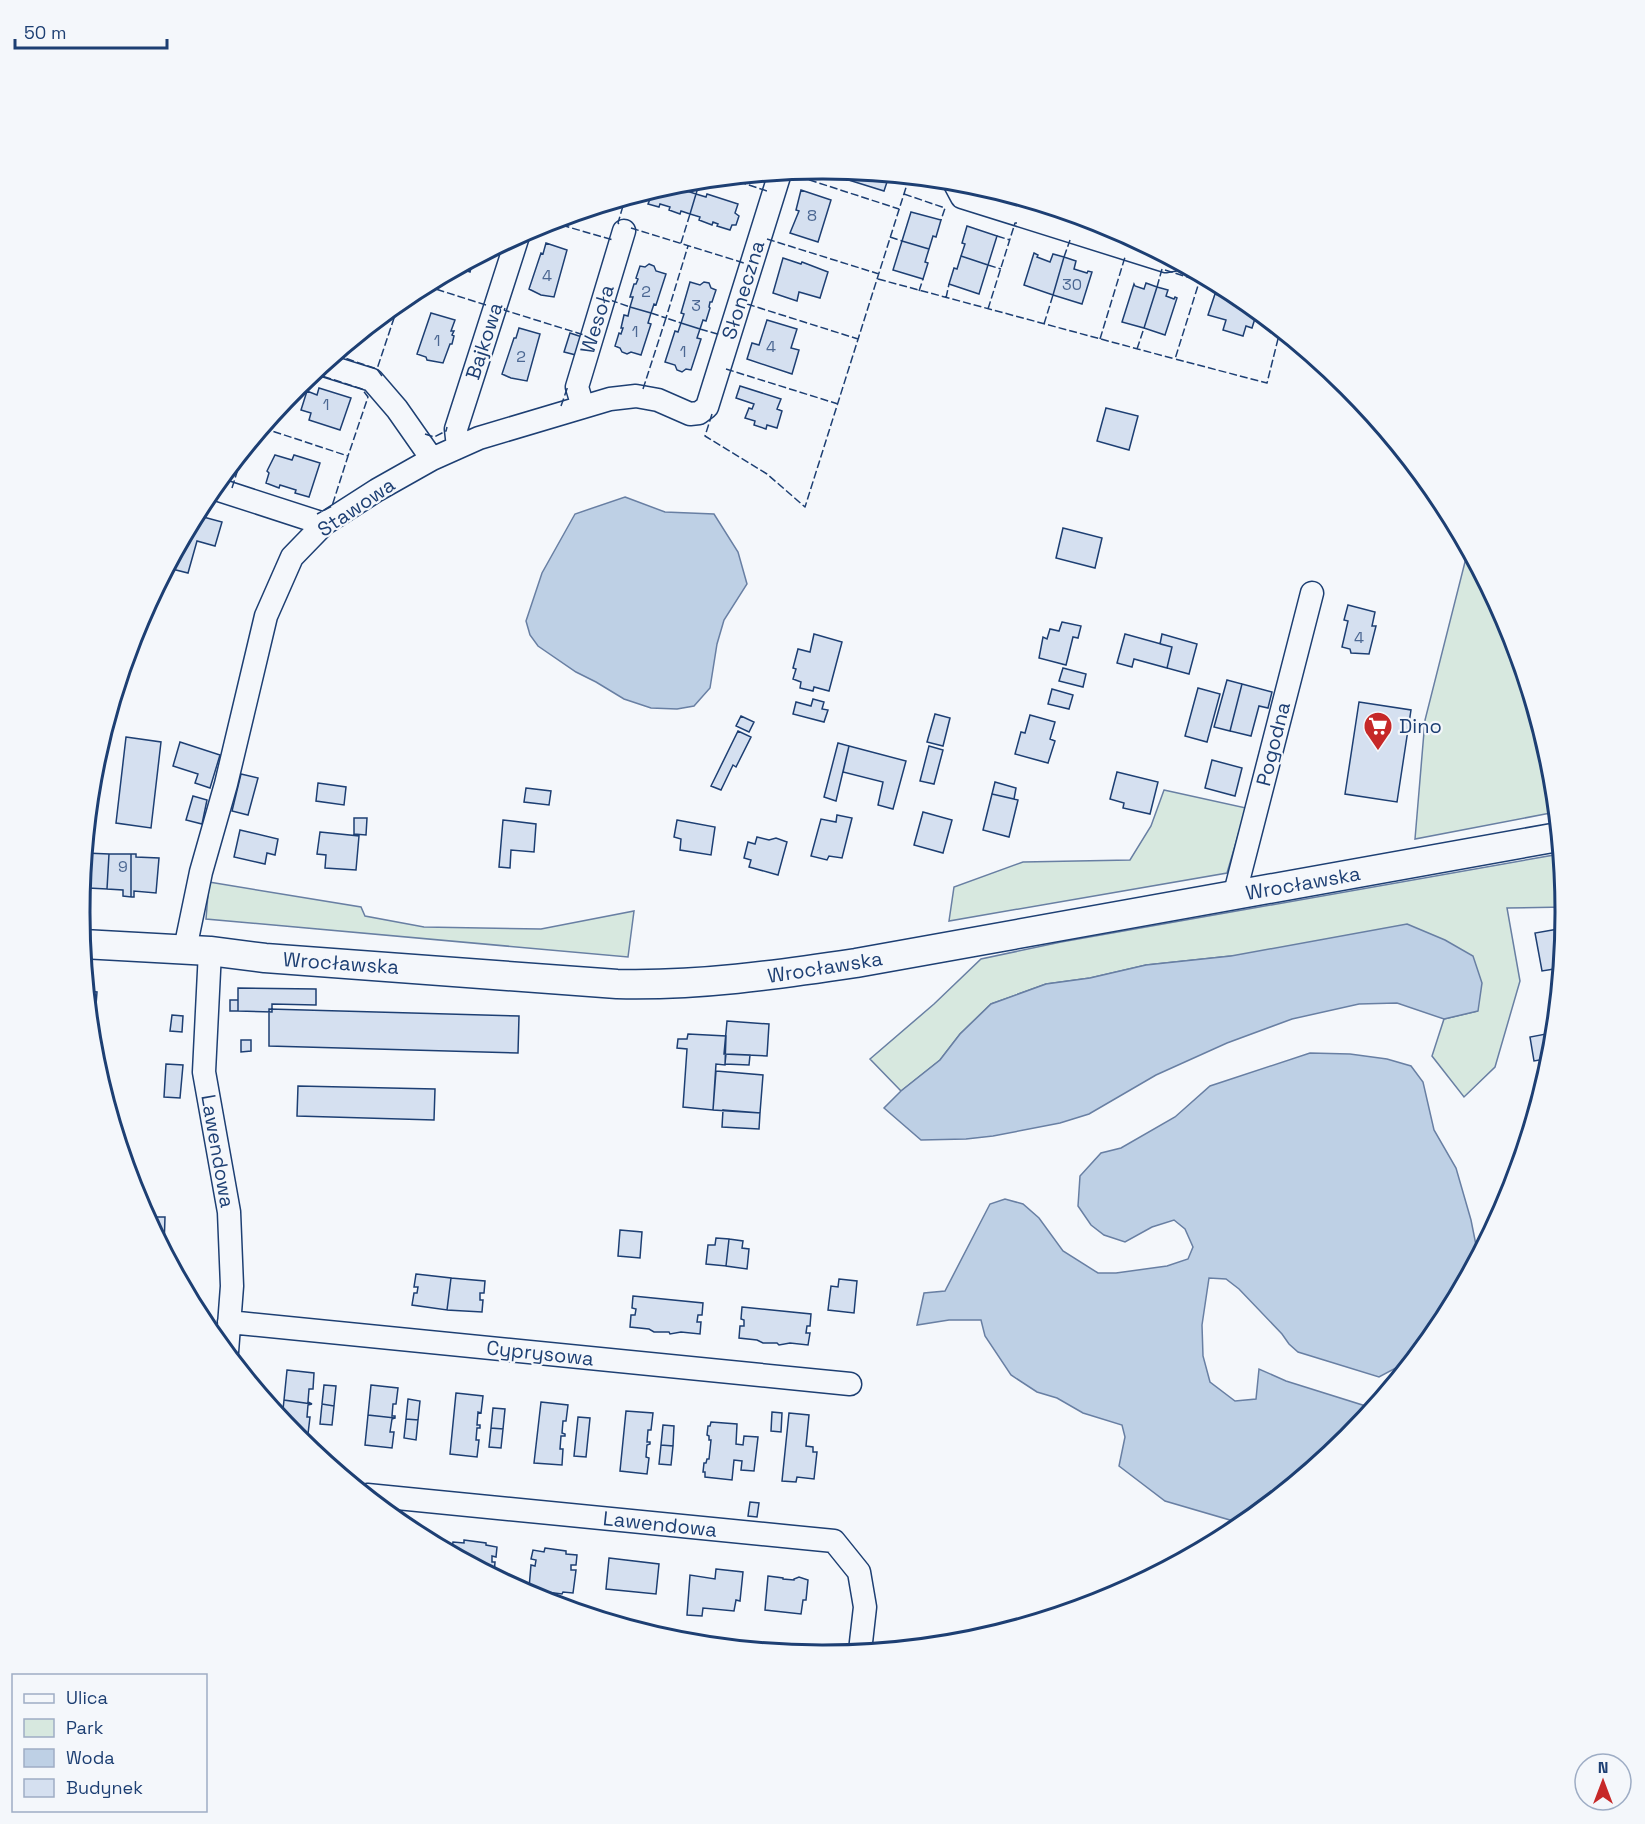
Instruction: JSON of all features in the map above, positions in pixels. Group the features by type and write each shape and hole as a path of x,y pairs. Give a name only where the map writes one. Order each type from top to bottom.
{"main road":[{"name":"Wrocławska","path":"91,944 198,950 265,958 617,984 713,982 757,978 856,963 1551,838"}],"street":[{"name":"Słoneczna","path":"707,407 778,181"},
{"path":"960,193 962,197 1144,254"},
{"name":"Wesoła","path":"583,407 577,387 624,231"},
{"name":"Bajkowa","path":"458,447 456,429 514,248"},
{"path":"333,367 372,380 398,409 432,459"},
{"name":"Stawowa","path":"198,950 201,872 226,784 266,616 292,556 324,525 377,490 432,459 479,438 610,399 636,396 658,400 690,414 699,413 707,407"},
{"path":"222,492 324,525"},
{"name":"Pogodna","path":"1237,895 1236,889 1312,593"},
{"name":"Lawendowa","path":"198,950 204,1072 229,1212 232,1286 228,1340"},
{"name":"Cyprysowa","path":"229,1322 850,1384"},
{"name":"Lawendowa","path":"382,1496 834,1541 859,1572 865,1607 861,1643"}],"green space":[{"path":"1465,561 1499,632 1516,677 1530,722 1549,813 1415,839 1425,720"},
{"path":"1164,790 1246,808 1227,873 949,921 954,887 1023,862 1130,860 1151,826"},
{"path":"1552,855 1555,907 1507,908 1520,981 1495,1067 1464,1097 1432,1056 1444,1019 1478,1011 1231,956 1146,965 1090,978 1046,984 991,1004 960,1034 940,1060 901,1091 870,1059 934,1004 981,959 1061,942"},
{"path":"209,882 361,907 365,916 424,927 541,929 634,911 628,957 206,919"}],"water":[{"path":"625,497 665,512 714,514 738,552 747,584 724,620 717,644 710,688 694,706 677,709 651,708 624,699 576,672 538,646 530,635 526,621 542,573 575,514"},
{"path":"1407,924 1445,940 1473,956 1482,983 1478,1011 1444,1019 1397,1003 1359,1004 1292,1019 1227,1043 1156,1075 1089,1114 1060,1123 993,1136 921,1140 884,1108 901,1091 940,1060 960,1034 991,1004 1046,984 1090,978 1146,965 1231,956"},
{"path":"1310,1053 1350,1054 1387,1059 1411,1066 1423,1082 1434,1130 1456,1168 1476,1243 1432,1319 1404,1358 1395,1368 1379,1377 1298,1352 1239,1289 1226,1279 1209,1278 1202,1325 1203,1356 1210,1382 1235,1401 1256,1399 1259,1369 1286,1381 1363,1405 1305,1463 1230,1520 1165,1501 1119,1466 1125,1437 1122,1425 1083,1413 1057,1398 1037,1392 1011,1375 985,1336 981,1320 949,1320 917,1325 924,1293 945,1291 990,1204 1005,1199 1023,1204 1039,1218 1063,1251 1098,1273 1116,1273 1167,1266 1188,1259 1193,1247 1185,1229 1174,1220 1152,1227 1125,1242 1104,1235 1091,1225 1078,1206 1080,1176 1101,1153 1121,1148 1175,1117 1210,1086"}],"building":[{"path":"849,180 887,183 884,191"},
{"path":"801,190 831,200 818,242 790,233 799,211 796,210"},
{"path":"691,192 696,194 690,214 681,211 680,214 660,204 659,207 648,204 649,201 680,194"},
{"path":"696,194 706,197 707,194 738,204 735,213 739,216 736,225 732,225 730,230 717,226 718,224 713,222 712,225 699,220 700,217 690,214"},
{"path":"911,212 941,220 936,237 933,236 929,249 902,241"},
{"path":"967,226 997,236 988,265 961,256"},
{"path":"902,241 929,249 923,279 893,270"},
{"path":"546,243 567,250 554,297 541,295 529,289"},
{"path":"1034,253 1038,255 1037,257 1050,262 1053,254 1064,257 1053,295 1024,285"},
{"path":"961,256 988,265 979,294 949,284"},
{"path":"1064,257 1076,261 1074,269 1087,273 1092,272 1082,304 1053,295"},
{"path":"783,258 801,264 802,262 828,272 820,298 799,292 797,301 773,293"},
{"path":"649,264 654,266 656,271 666,274 651,313 630,307 633,297 630,297 638,279 636,278 640,266 645,267"},
{"path":"690,282 700,285 704,282 709,283 711,288 716,290 710,302 706,321 703,320 700,329 681,323 684,314 681,313"},
{"path":"1146,283 1157,287 1144,328 1122,322 1134,284 1144,289"},
{"path":"1157,287 1168,290 1166,296 1177,298 1165,335 1144,328"},
{"path":"1215,294 1254,321 1252,328 1246,326 1243,336 1223,330 1226,320 1208,315"},
{"path":"630,307 651,313 648,323 651,324 641,355 631,352 627,354 615,346 623,328 621,328 624,315 628,316"},
{"path":"431,313 455,320 451,331 454,331 452,344 450,344 443,363 427,360 426,357 417,354"},
{"path":"767,320 797,329 791,348 799,350 792,374 747,359 752,343 759,345"},
{"path":"681,323 700,329 697,338 701,339 691,370 686,369 682,372 677,370 675,365 665,362 675,331 678,332"},
{"path":"519,328 540,334 527,381 502,374"},
{"path":"570,333 582,337 576,355 564,352"},
{"path":"740,386 781,399 777,409 782,411 777,428 767,425 766,429 754,425 755,421 745,418 749,408 752,409 754,404 736,398"},
{"path":"319,388 351,398 340,430 309,420 311,413 301,410 308,391 317,395"},
{"path":"1106,408 1138,416 1129,450 1097,441"},
{"path":"275,455 292,460 294,455 320,463 309,497 295,493 296,490 280,485 279,488 266,483 269,473 267,471"},
{"path":"205,518 222,522 215,546 197,541 188,573 175,570"},
{"path":"1063,528 1102,538 1095,568 1056,558"},
{"path":"1348,605 1375,612 1372,626 1376,626 1369,654 1351,653 1350,649 1342,647 1348,621 1344,620"},
{"path":"1062,622 1081,626 1078,638 1073,637 1066,665 1039,658 1043,637 1047,639 1050,629 1059,631"},
{"path":"814,634 842,642 829,691 814,687 813,691 800,688 801,682 793,679 796,669 793,668 798,649 810,652"},
{"path":"1125,634 1172,647 1167,668 1134,659 1132,667 1117,663"},
{"path":"1162,634 1197,644 1189,674 1167,668 1172,647 1160,644"},
{"path":"1063,668 1086,674 1083,687 1059,681"},
{"path":"1227,680 1242,684 1230,731 1214,727"},
{"path":"1242,684 1272,692 1268,708 1259,706 1251,736 1230,731"},
{"path":"1198,688 1220,694 1207,742 1185,736"},
{"path":"1052,689 1073,695 1069,709 1048,704"},
{"path":"813,699 824,702 822,709 828,710 824,722 793,714 796,702 811,706"},
{"name":"Dino","path":"1359,702 1411,710 1397,802 1345,794"},
{"path":"935,714 950,718 943,746 927,742"},
{"path":"1030,715 1055,722 1050,739 1055,741 1048,763 1015,754 1021,732 1025,733"},
{"path":"741,716 754,722 749,732 736,726"},
{"path":"738,731 751,737 736,767 733,765 721,790 711,786"},
{"path":"126,737 161,742 151,828 116,823"},
{"path":"180,742 220,755 210,788 195,783 198,774 173,766"},
{"path":"838,743 849,746 836,801 824,797"},
{"path":"849,746 906,761 893,809 878,805 883,782 843,772"},
{"path":"929,746 943,750 934,784 920,781"},
{"path":"1212,760 1242,768 1235,796 1205,788"},
{"path":"1117,772 1158,782 1150,814 1123,808 1124,803 1110,799"},
{"path":"241,774 258,778 248,815 232,811"},
{"path":"995,782 1016,788 1014,799 992,794"},
{"path":"318,783 346,787 344,805 316,801"},
{"path":"526,788 551,791 549,805 524,802"},
{"path":"992,794 1018,800 1009,837 983,830"},
{"path":"193,796 207,800 202,824 186,820"},
{"path":"923,812 952,820 943,853 914,845"},
{"path":"837,815 852,818 842,858 829,856 827,860 811,856 821,819 836,822"},
{"path":"354,818 367,818 366,835 354,834"},
{"path":"503,820 536,824 534,852 511,850 510,868 499,867"},
{"path":"677,820 715,827 711,855 680,850 681,839 674,837"},
{"path":"240,830 278,839 275,855 267,853 265,864 234,857"},
{"path":"320,832 359,836 356,870 325,868 326,855 317,854"},
{"path":"757,837 769,840 776,838 787,842 778,875 749,867 751,860 744,858 748,842 755,844"},
{"path":"93,853 109,854 107,889 91,888"},
{"path":"109,854 131,854 131,897 123,896 123,890 107,889"},
{"path":"131,854 136,854 136,857 159,858 156,893 134,891 134,897 131,897"},
{"path":"1554,930 1552,969 1542,971 1535,933"},
{"path":"238,988 316,989 316,1005 272,1004 272,1012 238,1011"},
{"path":"230,1000 238,1000 238,1011 230,1011"},
{"path":"269,1009 519,1016 518,1053 269,1046"},
{"path":"172,1015 183,1016 182,1032 170,1031"},
{"path":"727,1021 769,1024 767,1056 724,1054"},
{"path":"688,1034 726,1036 725,1065 716,1064 713,1110 683,1107 687,1049 677,1048 678,1039 687,1039"},
{"path":"1545,1034 1540,1060 1534,1061 1530,1037"},
{"path":"241,1040 251,1040 251,1051 241,1052"},
{"path":"726,1054 750,1055 749,1065 725,1064"},
{"path":"166,1064 183,1065 180,1098 164,1097"},
{"path":"716,1071 763,1075 760,1113 713,1110"},
{"path":"298,1086 435,1089 434,1120 297,1116"},
{"path":"723,1110 760,1113 759,1129 722,1127"},
{"path":"157,1217 165,1217 164,1233"},
{"path":"620,1230 642,1232 640,1258 618,1256"},
{"path":"716,1238 729,1239 726,1266 706,1264 708,1245 715,1245"},
{"path":"729,1239 743,1241 742,1248 749,1249 747,1269 726,1266"},
{"path":"416,1274 451,1278 447,1310 412,1305 414,1293 417,1293 418,1287 414,1287"},
{"path":"451,1278 485,1281 484,1293 480,1293 480,1300 483,1300 482,1312 447,1310"},
{"path":"839,1279 857,1281 854,1313 828,1310 831,1286 838,1287"},
{"path":"633,1296 703,1303 702,1315 698,1315 697,1322 701,1322 700,1334 681,1332 670,1334 630,1327 631,1315 635,1315 636,1309 632,1308"},
{"path":"742,1307 811,1314 810,1326 807,1326 806,1333 810,1333 808,1345 790,1343 779,1345 739,1338 740,1326 744,1326 744,1320 741,1319"},
{"path":"287,1370 314,1373 313,1389 309,1389 308,1402 312,1404 284,1400"},
{"path":"324,1385 336,1386 334,1406 322,1404"},
{"path":"371,1385 398,1388 396,1404 393,1404 392,1416 395,1418 368,1415"},
{"path":"456,1393 483,1396 481,1413 478,1412 477,1425 480,1425 480,1428 477,1428 476,1440 479,1440 477,1457 450,1454"},
{"path":"408,1399 420,1401 418,1420 406,1419"},
{"path":"284,1400 312,1404 308,1405 307,1417 310,1417 308,1433 305,1430 283,1407"},
{"path":"541,1402 568,1405 566,1421 563,1421 562,1433 565,1436 561,1436 562,1465 534,1463"},
{"path":"322,1404 334,1406 332,1425 320,1424"},
{"path":"493,1408 505,1409 503,1429 491,1428"},
{"path":"626,1411 653,1413 651,1430 648,1430 647,1442 650,1444 647,1445 646,1457 649,1458 647,1474 620,1471"},
{"path":"772,1412 782,1413 781,1432 771,1431"},
{"path":"789,1413 809,1415 806,1446 813,1447 813,1452 817,1452 814,1479 797,1477 796,1482 782,1481"},
{"path":"368,1415 395,1418 392,1419 390,1432 394,1432 392,1448 365,1445"},
{"path":"578,1417 590,1418 586,1457 574,1456"},
{"path":"406,1419 418,1420 416,1440 404,1438"},
{"path":"711,1422 737,1424 736,1444 743,1445 744,1436 758,1437 754,1471 741,1470 742,1461 734,1460 732,1480 705,1477 704,1463 709,1459 711,1440 707,1435"},
{"path":"663,1425 674,1426 673,1446 661,1445"},
{"path":"491,1428 503,1429 501,1448 489,1447"},
{"path":"661,1445 673,1446 671,1465 659,1464"},
{"path":"750,1502 759,1503 757,1517 748,1516"},
{"path":"464,1540 497,1547 496,1557 492,1556 495,1567 453,1544 453,1542 464,1543"},
{"path":"545,1548 577,1555 576,1565 571,1565 571,1570 576,1570 573,1593 552,1593 529,1583 531,1565 535,1566 536,1560 531,1559 533,1550 544,1552"},
{"path":"609,1558 659,1564 656,1594 606,1589"},
{"path":"716,1569 743,1572 740,1601 736,1600 734,1611 703,1608 702,1616 687,1615 690,1575 715,1579"},
{"path":"768,1576 794,1580 799,1577 808,1580 806,1600 803,1600 801,1614 765,1610"}],"fence":[{"path":"808,180 899,209"},
{"path":"746,184 767,191 766,193"},
{"path":"712,414 705,436 767,474 805,507 907,185"},
{"path":"904,194 945,208 941,220"},
{"path":"619,224 623,207"},
{"path":"681,243 690,214"},
{"path":"988,309 1015,223 1017,223"},
{"path":"565,226 613,240"},
{"path":"631,228 744,263 744,261"},
{"path":"997,236 1010,240"},
{"path":"890,237 902,241"},
{"path":"767,239 879,274"},
{"path":"1064,257 1070,240"},
{"path":"651,313 666,318 688,246"},
{"path":"1100,339 1125,257 1123,257"},
{"path":"988,265 1001,269"},
{"path":"1157,287 1162,269"},
{"path":"1165,270 1187,277"},
{"path":"878,279 1175,359"},
{"path":"919,291 923,279"},
{"path":"946,298 949,284"},
{"path":"1199,284 1175,359 1267,383 1278,339"},
{"path":"437,290 486,305"},
{"path":"1044,324 1053,295"},
{"path":"610,300 630,307"},
{"path":"747,304 858,339"},
{"path":"505,308 504,310 584,335"},
{"path":"643,389 666,318 681,323"},
{"path":"382,376 377,369 394,319"},
{"path":"1137,349 1144,328"},
{"path":"700,329 721,335"},
{"path":"344,358 377,369"},
{"path":"726,369 838,404"},
{"path":"324,376 362,389 368,397 348,456"},
{"path":"561,406 568,386"},
{"path":"425,434 434,437 446,431 447,427"},
{"path":"271,431 348,456 332,506 317,514"},
{"path":"232,488 237,471"}],"place":[{"name":"Dino","path":"1378,752"}]}
